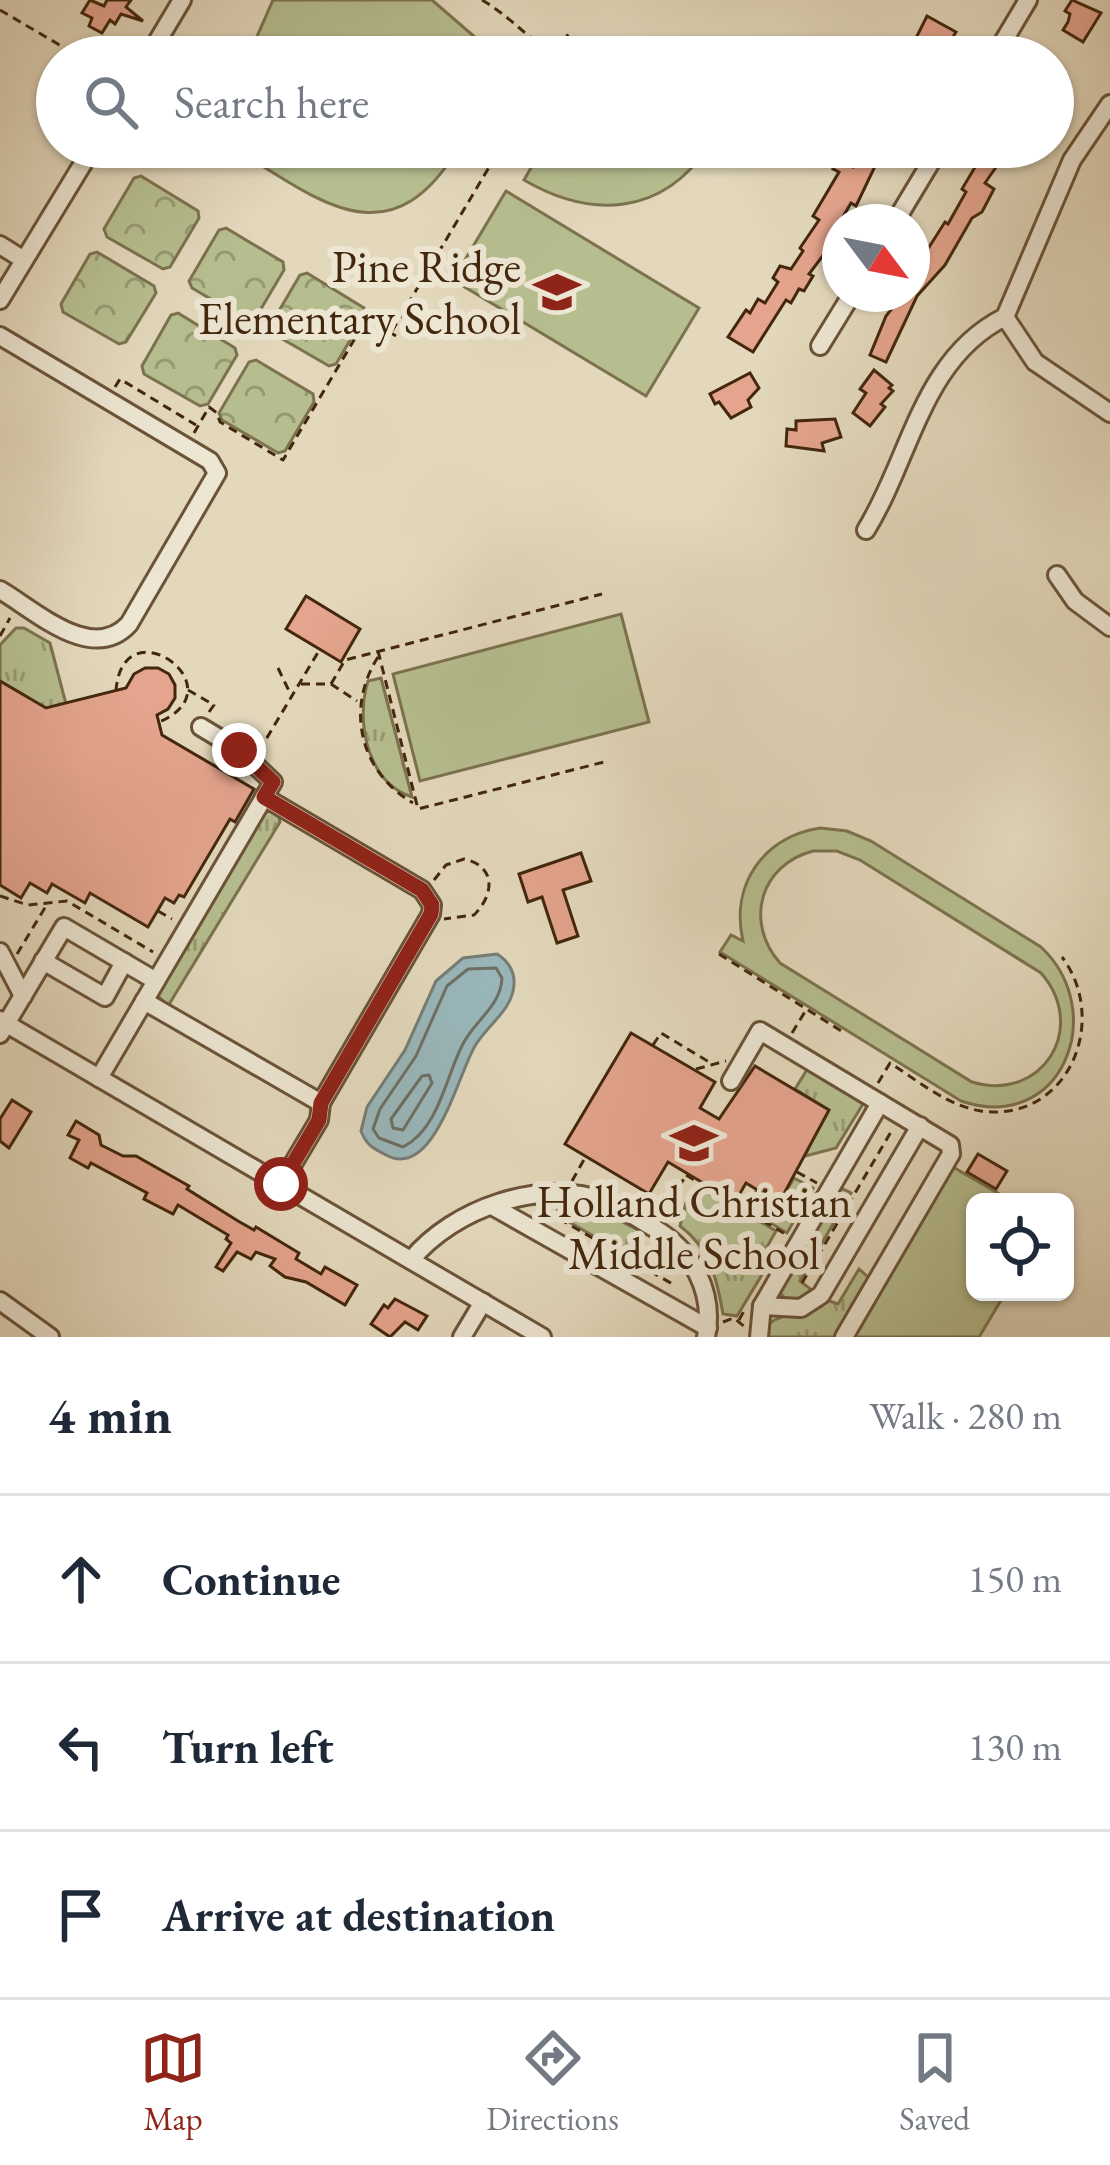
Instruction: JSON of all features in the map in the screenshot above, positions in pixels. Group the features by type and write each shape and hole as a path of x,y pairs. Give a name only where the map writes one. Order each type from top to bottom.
{"street":[{"path":"161,36 182,0"},
{"path":"1007,36 1028,0"},
{"path":"1074,157 1110,104"},
{"path":"0,300 6,278 24,260 81,168"},
{"path":"906,204 927,168"},
{"path":"866,530 898,471 936,379 984,327 1005,317 1069,168"},
{"path":"0,244 24,260"},
{"path":"820,346 841,312"},
{"path":"1005,317 1035,362 1063,385 1110,412"},
{"path":"0,336 210,461 217,473 129,624 117,635 99,640 81,637 0,590"},
{"path":"1057,575 1075,601 1110,627"},
{"path":"99,1078 273,782 201,727"},
{"path":"264,797 426,892 431,900 431,914 321,1103 319,1120 281,1184"},
{"path":"156,981 64,927 2,1026 542,1337"},
{"path":"8,954 23,996"},
{"path":"43,961 104,997 124,962"},
{"path":"144,1001 321,1103"},
{"path":"731,1081 760,1031 877,1096 949,1143 950,1154 844,1337"},
{"path":"752,1333 762,1306 877,1096"},
{"path":"762,1306 801,1308 821,1295 920,1126"},
{"path":"411,1260 443,1229 493,1205 544,1195 591,1197 612,1204 686,1252 701,1286 711,1330"},
{"path":"493,1205 711,1330"},
{"path":"0,1301 50,1337"},
{"path":"461,1337 483,1302"}],"path":[{"path":"482,0 510,16 525,36"},
{"path":"0,10 44,36"},
{"path":"567,36 570,31"},
{"path":"209,407 220,422 283,460 367,318 394,334 489,168"},
{"path":"113,390 120,380 198,426"},
{"path":"331,684 346,660 602,594"},
{"path":"0,636 14,612"},
{"path":"128,644 136,656"},
{"path":"252,763 320,650"},
{"path":"116,691 120,669 136,656 149,652 170,658 183,673 186,689 177,712 159,722"},
{"path":"378,653 365,682 361,734 372,763 391,787 418,808 604,762"},
{"path":"378,653 417,805"},
{"path":"278,668 292,696"},
{"path":"299,684 331,684 349,693 360,706"},
{"path":"186,689 207,701"},
{"path":"426,892 440,870 455,860 477,862 490,881 488,897 474,915 458,920 431,914"},
{"path":"0,896 13,903 77,902 160,956"},
{"path":"8,954 47,904"},
{"path":"158,910 179,923"},
{"path":"718,954 843,1032"},
{"path":"877,1096 890,1063 950,1101 973,1109 1013,1110 1049,1093 1075,1062 1085,1032 1082,992 1062,957"},
{"path":"784,1045 806,1009"},
{"path":"653,1046 661,1033 714,1065"},
{"path":"703,1058 696,1070 745,1056"},
{"path":"802,1282 890,1132"},
{"path":"569,1186 586,1156"},
{"path":"797,1172 818,1184"},
{"path":"661,1218 686,1174 788,1236"},
{"path":"560,1205 556,1216 676,1286"},
{"path":"629,1259 645,1234"},
{"path":"643,1267 658,1242"},
{"path":"637,1247 650,1255"},
{"path":"711,1330 734,1318 752,1333"}],"green space":[{"path":"273,0 432,0 474,36 257,36"},
{"path":"266,168 444,168 406,204 379,212 323,201"},
{"path":"531,168 692,168 669,187 624,204 575,201 524,180"},
{"path":"141,176 198,211 199,218 170,267 163,269 107,237 104,229 134,178"},
{"path":"506,191 699,308 646,396 453,280"},
{"path":"226,228 283,262 284,270 255,319 248,321 192,288 189,281 219,230"},
{"path":"97,252 154,286 156,293 126,342 119,344 63,312 61,304 90,254"},
{"path":"307,273 364,308 365,315 336,364 329,366 272,333 270,326 300,275"},
{"path":"178,313 235,348 237,355 208,404 200,406 144,374 142,366 171,315"},
{"path":"256,360 313,394 314,402 285,451 278,453 222,420 219,413 249,362"},
{"path":"621,614 649,722 420,781 393,674"},
{"path":"16,628 50,643 66,704 59,716 0,681 0,645"},
{"path":"381,678 412,797 385,780 365,736 366,688 368,681"},
{"path":"264,813 278,813 280,822 168,1006 157,995"},
{"path":"820,828 847,831 871,841 1041,947 1062,974 1072,1003 1073,1033 1065,1061 1049,1084 1026,1100 996,1107 961,1101 720,952 731,935 743,941 742,901 755,867 767,853 800,833","holes":["813,851 837,851 860,860 1041,973 1055,994 1060,1016 1059,1037 1051,1056 1037,1071 1019,1082 997,1086 972,1082 780,963 763,930 763,897 770,882 795,858"]},
{"path":"808,1068 863,1104 836,1148 802,1157 829,1110 795,1089"},
{"path":"953,1167 998,1193 966,1193 966,1301 1001,1301 979,1337 852,1337"},
{"path":"794,1178 813,1188 787,1233 746,1208 757,1190 779,1203"},
{"path":"841,1188 851,1193 800,1281 813,1291 803,1300 785,1299 780,1292"},
{"path":"706,1190 776,1231 764,1252 772,1258 737,1316 723,1314 705,1254 680,1226 686,1203"},
{"path":"563,1205 597,1209 642,1232 628,1256 559,1216"},
{"path":"859,1269 869,1278 834,1337 768,1337 770,1323 777,1319 814,1310 827,1300 838,1304"}],"water":[{"path":"497,954 512,970 513,993 475,1046 431,1139 418,1153 403,1159 374,1148 361,1131 367,1107 405,1050 436,981 463,958"}],"building":[{"path":"90,0 104,6 107,0 131,0 126,7 143,21 121,14 102,33 89,26 92,18 82,13"},
{"path":"1072,0 1101,13 1083,42 1063,30 1070,14 1065,11"},
{"path":"927,16 956,32 953,36 917,36"},
{"path":"874,168 857,204 822,204 822,257 804,291 799,289 791,303 786,300 753,352 728,337 746,310 750,313 758,299 765,303 778,282 773,278 780,266 791,269 819,220 813,216 839,172 833,169"},
{"path":"974,168 995,168 985,183 994,189 982,212 972,218 930,282 930,246 966,192 962,189"},
{"path":"909,312 886,362 870,355 886,316"},
{"path":"874,370 893,391 870,426 853,413 866,393 860,389"},
{"path":"750,373 759,388 748,400 751,407 731,418 710,394"},
{"path":"835,419 841,437 822,443 824,451 786,446 787,429 796,430 796,421"},
{"path":"306,596 360,629 341,662 286,629"},
{"path":"145,668 169,674 175,685 175,698 157,715 162,735 254,789 235,822 230,819 184,897 179,895 174,903 165,898 148,927 90,893 85,903 52,884 47,893 30,883 21,898 0,885 0,681 46,708 126,688 134,674"},
{"path":"581,853 591,881 563,890 578,936 557,943 542,897 528,902 519,874"},
{"path":"631,1033 715,1082 700,1108 719,1119 755,1066 829,1110 779,1203 746,1183 735,1202 668,1162 649,1194 565,1144"},
{"path":"12,1100 31,1112 9,1148 0,1141 0,1119"},
{"path":"76,1121 99,1135 101,1145 123,1156 136,1156 189,1186 187,1189 238,1221 299,1253 296,1259 321,1274 325,1267 357,1285 345,1305 306,1282 285,1277 270,1266 275,1259 256,1252 251,1259 237,1252 223,1271 216,1267 231,1243 228,1235 178,1205 173,1214 144,1199 147,1193 91,1163 88,1168 70,1158 79,1140 68,1135"},
{"path":"978,1154 1007,1171 996,1189 967,1172"},
{"path":"395,1299 427,1316 418,1330 405,1322 390,1337 371,1324 384,1305 388,1308"}],"place":[{"name":"Pine Ridge Elementary School","path":"557,292"},
{"name":"Holland Christian Middle School","path":"694,1143"}],"route":[{"path":"239,750 273,782 264,797 422,890 432,905 281,1184"}]}
